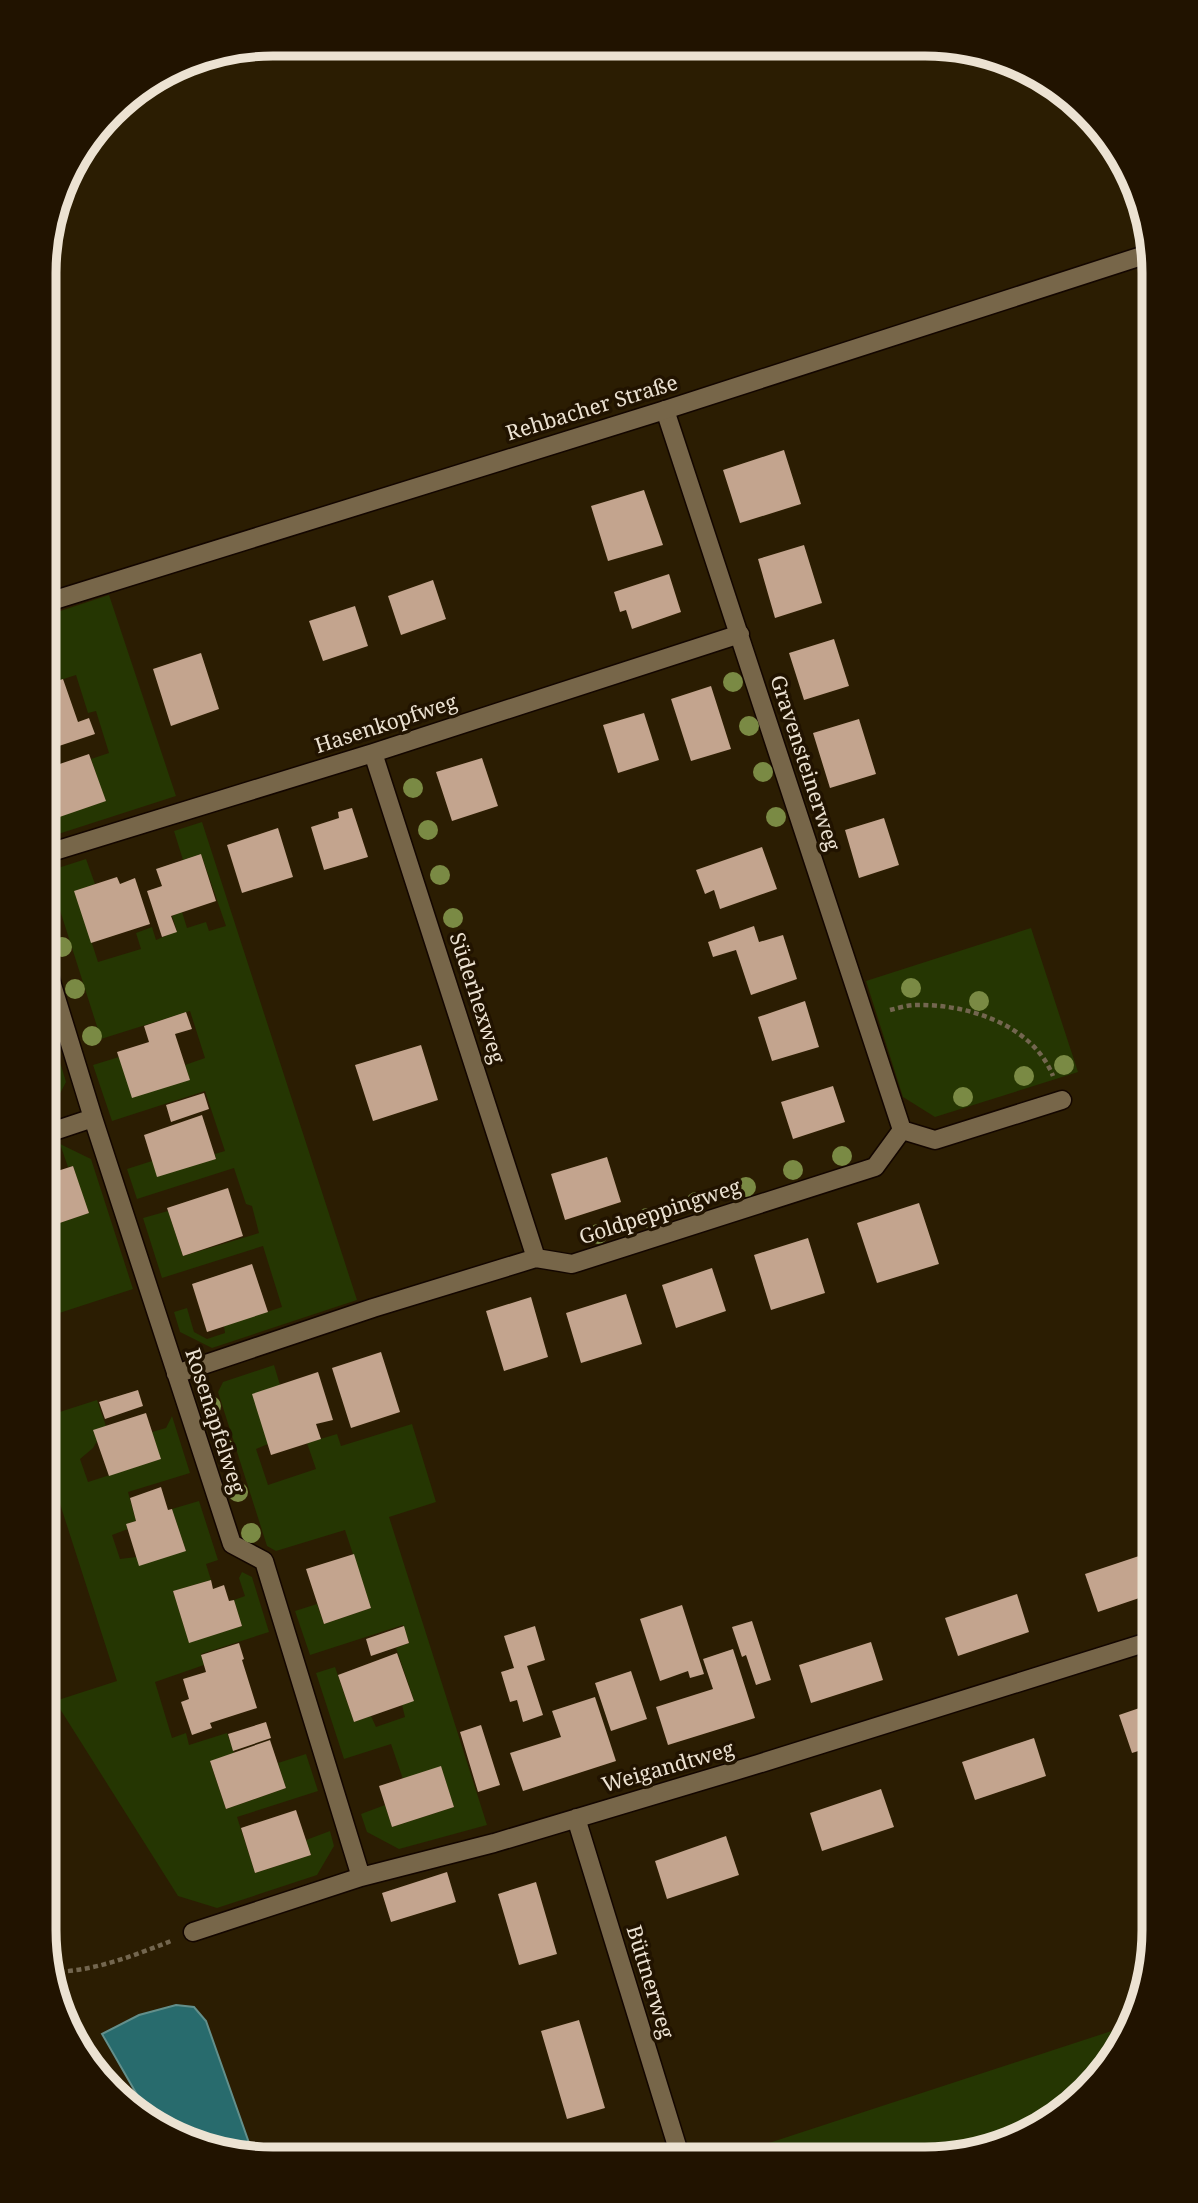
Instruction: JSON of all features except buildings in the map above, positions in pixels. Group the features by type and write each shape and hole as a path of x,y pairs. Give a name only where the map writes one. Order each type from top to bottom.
{"street":[{"name":"Rehbacher Straße","path":"56,600 665,410 1141,256"},
{"name":"Gravensteinerweg","path":"665,410 902,1130"},
{"name":"Hasenkopfweg","path":"56,851 373,753 740,634"},
{"name":"Süderhexweg","path":"373,753 536,1258"},
{"name":"Rosenapfelweg","path":"56,998 232,1544 264,1561 361,1877"},
{"path":"902,1130 935,1139 1062,1100"},
{"path":"56,1130 93,1118"},
{"name":"Goldpeppingweg","path":"176,1374 373,1308 536,1258 572,1264 875,1167 902,1130"},
{"name":"Weigandtweg","path":"193,1932 361,1877 576,1818 784,1756 1142,1644"},
{"name":"Büttnerweg","path":"576,1818 678,2147"}],"path":[{"path":"863,1015 915,1004 979,1013 1017,1032 1047,1061 1062,1100"},
{"path":"60,1972 71,1972 132,1957 193,1932"}],"green space":[{"path":"109,595 176,796 56,835 56,817 105,801 91,759 109,753 96,711 88,713 76,675 56,681 56,612"},
{"path":"202,822 357,1300 212,1348 180,1332 174,1312 187,1308 194,1332 207,1339 225,1333 224,1326 282,1307 263,1246 162,1278 143,1218 168,1211 183,1256 259,1233 252,1206 246,1204 234,1168 137,1199 127,1169 152,1161 216,1159 215,1154 225,1151 205,1091 112,1121 93,1065 119,1057 190,1080 185,1065 205,1058 190,1011 101,1039 56,898 58,868 86,859 95,884 75,891 98,962 141,949 136,933 152,927 156,940 177,931 172,916 182,912 187,928 206,922 209,931 226,926 201,854 183,860 174,831"},
{"path":"1031,928 1078,1072 935,1117 903,1097 866,981"},
{"path":"60,1062 66,1082 56,1101 56,1063"},
{"path":"60,1144 91,1159 133,1289 56,1314 56,1224 88,1213 73,1166 68,1167"},
{"path":"274,1365 280,1385 268,1444 256,1449 268,1485 316,1469 307,1443 337,1434 341,1446 412,1424 436,1502 389,1517 487,1825 399,1849 367,1832 361,1814 385,1805 392,1827 454,1807 441,1767 403,1779 391,1744 344,1759 316,1673 335,1667 354,1722 371,1716 376,1727 405,1717 402,1705 414,1700 396,1648 409,1643 403,1625 310,1655 295,1611 317,1604 324,1624 371,1608 345,1530 276,1551 267,1546 218,1392 223,1382"},
{"path":"97,1400 106,1426 93,1448 80,1459 88,1482 160,1459 152,1432 166,1428 172,1416 190,1473 128,1492 136,1521 127,1524 128,1529 112,1535 120,1559 186,1551 172,1509 199,1501 218,1560 206,1564 211,1580 173,1591 189,1642 242,1626 234,1600 245,1596 239,1578 242,1572 252,1577 269,1632 201,1654 204,1665 155,1682 172,1738 186,1733 189,1745 227,1733 234,1753 210,1762 226,1809 286,1788 278,1763 306,1754 318,1791 237,1817 255,1873 311,1855 306,1840 330,1831 334,1846 317,1875 217,1908 178,1896 56,1703 117,1681 56,1491 56,1413"},
{"path":"1118,2029 1097,2062 1057,2102 1021,2125 995,2135 939,2147 757,2147"}],"water":[{"path":"176,2005 194,2007 206,2021 250,2145 217,2140 190,2130 141,2102 102,2034 139,2015"}]}
